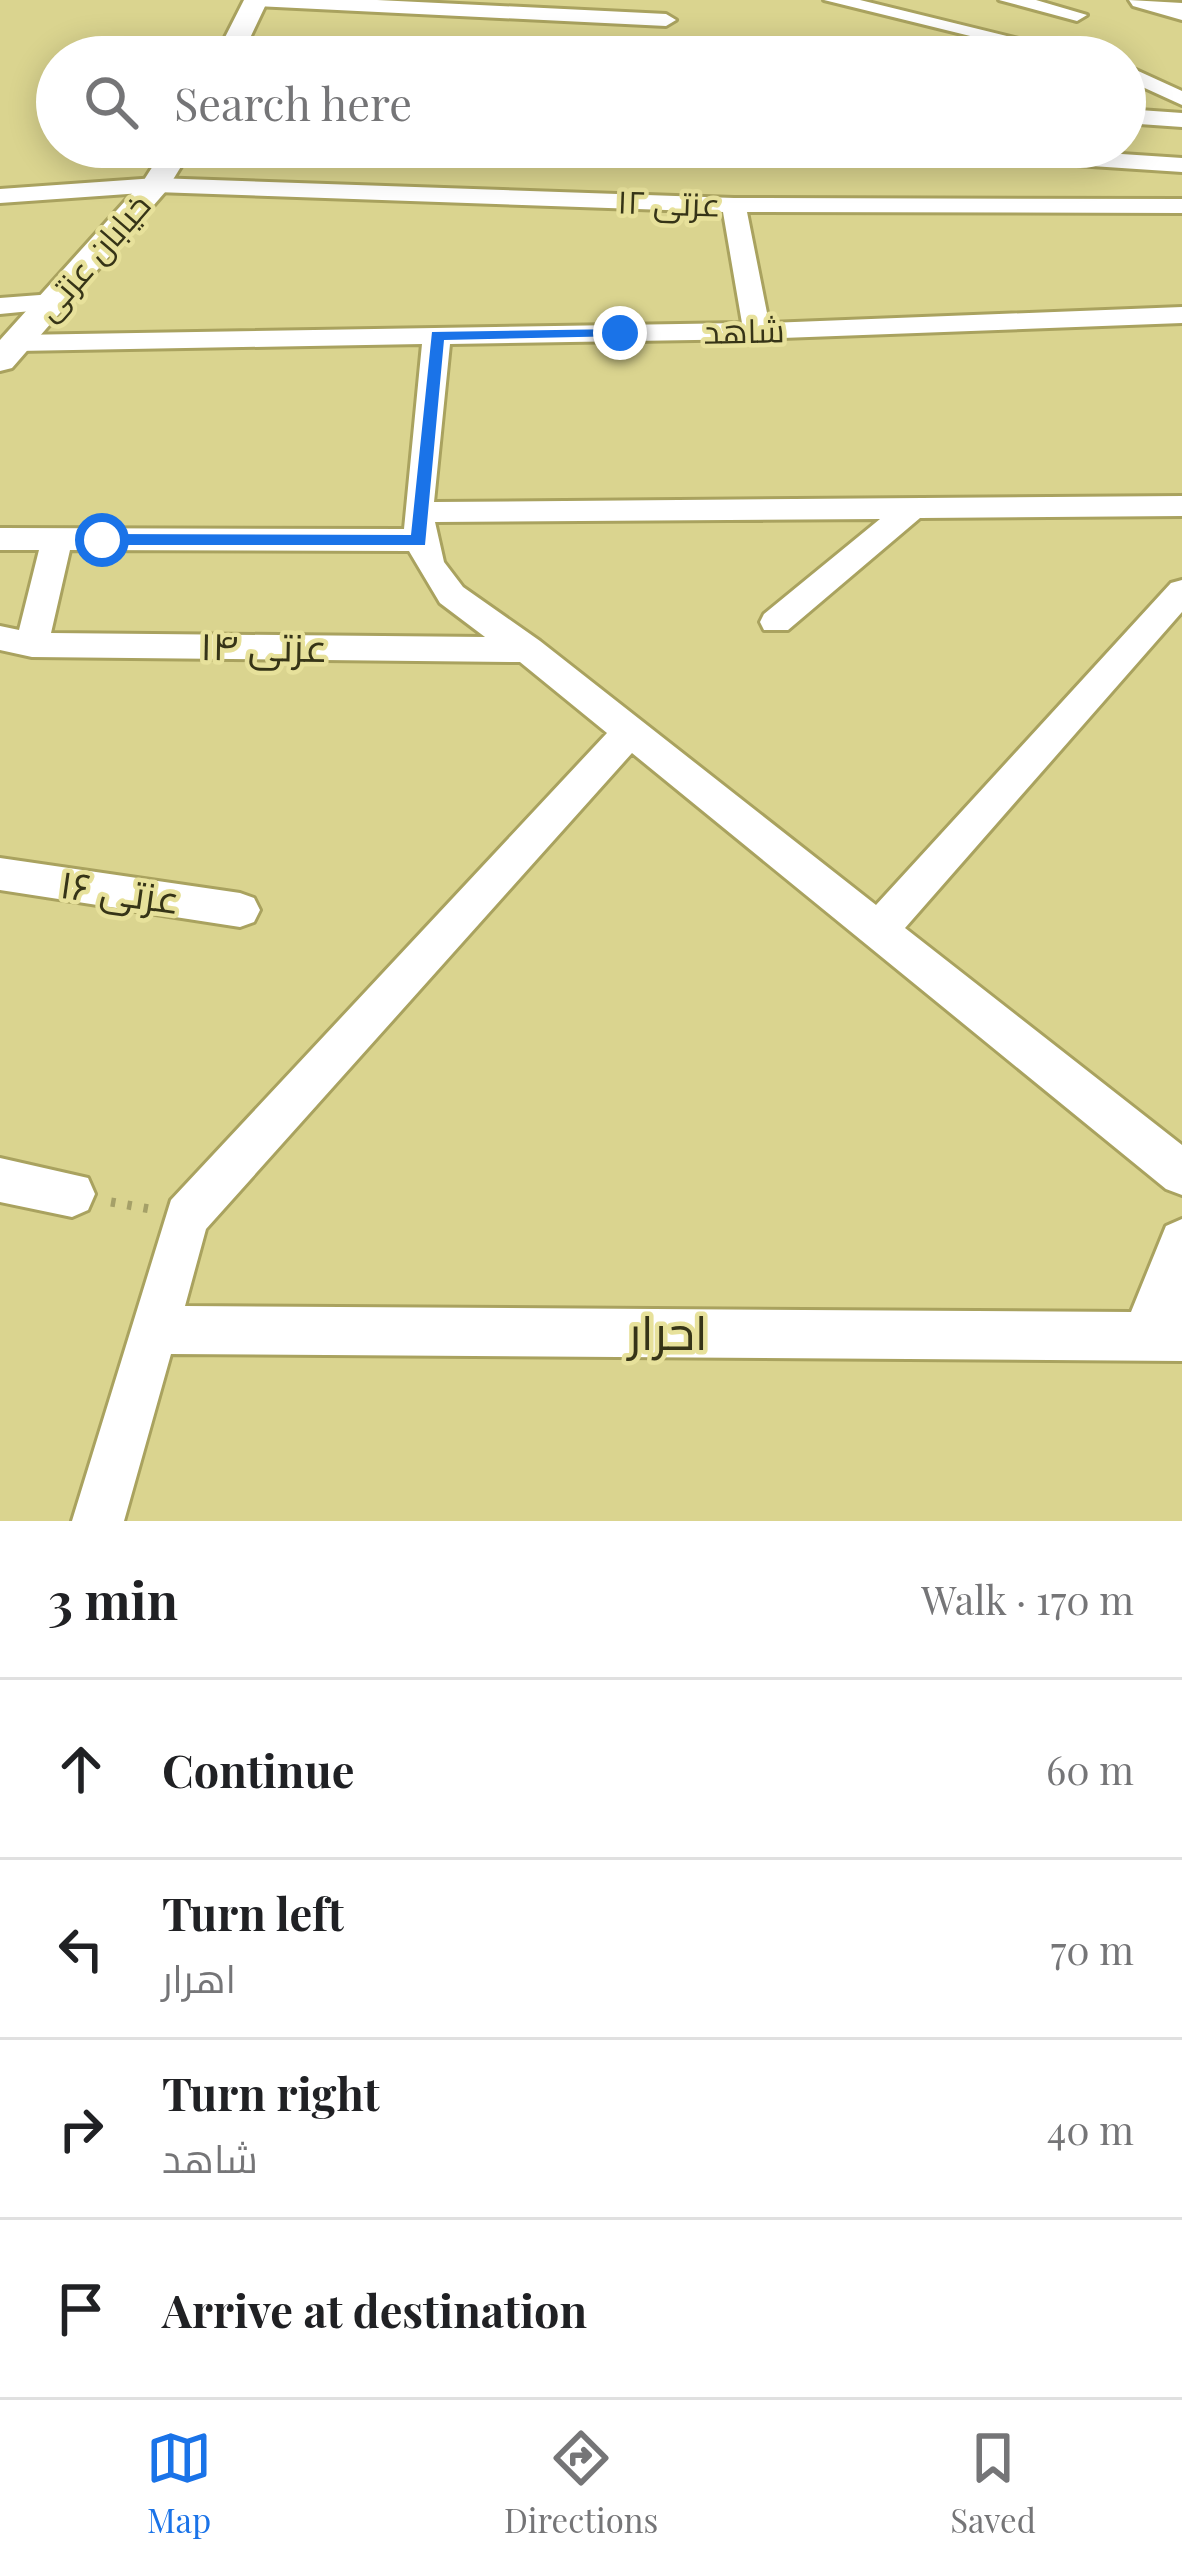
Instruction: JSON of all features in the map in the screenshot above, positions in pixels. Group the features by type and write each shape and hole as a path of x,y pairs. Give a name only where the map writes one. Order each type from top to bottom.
{"main road":[{"path":"1143,0 1182,12"}],"street":[{"path":"238,36 256,0 666,20"},
{"path":"834,0 1086,33"},
{"path":"1009,0 1086,33"},
{"path":"1146,81 1182,99"},
{"path":"1146,117 1182,120"},
{"path":"1146,163 1182,165"},
{"name":"خیابان عزتی","path":"9,352 166,168"},
{"name":"عزتی ۱۲","path":"0,196 156,185 734,205 1182,206"},
{"path":"734,205 757,332"},
{"path":"0,306 53,302"},
{"name":"شاهد","path":"9,352 1182,315"},
{"path":"437,335 419,526 434,582 528,650 1182,1173"},
{"path":"0,539 913,508 1182,506"},
{"path":"776,622 913,508"},
{"path":"16,641 57,540"},
{"path":"878,929 1182,591"},
{"name":"عزتی ۱۴","path":"16,641 528,650"},
{"path":"98,1521 187,1216 630,731"},
{"name":"عزتی ۱۶","path":"0,874 240,910"},
{"path":"0,1180 72,1194"},
{"path":"1163,1337 1182,1242"},
{"name":"احرار","path":"154,1330 1163,1337"}],"path":[{"path":"72,1194 187,1216"}],"route":[{"path":"102,540 419,541 437,335 620,333"}]}
